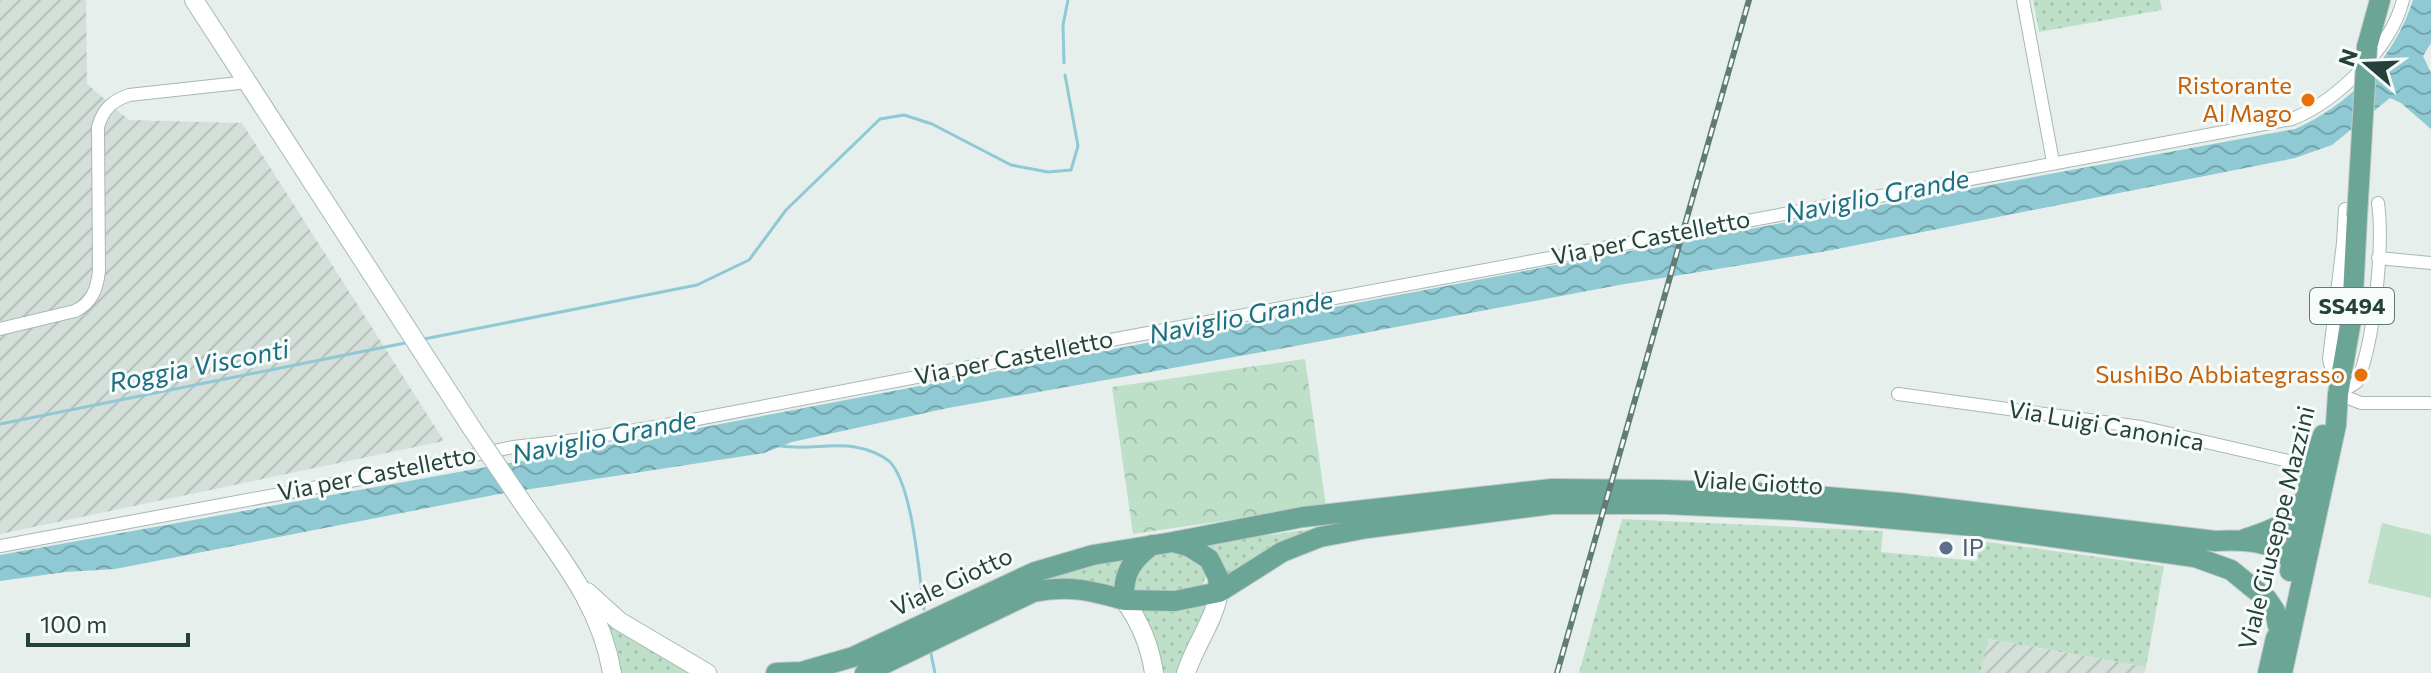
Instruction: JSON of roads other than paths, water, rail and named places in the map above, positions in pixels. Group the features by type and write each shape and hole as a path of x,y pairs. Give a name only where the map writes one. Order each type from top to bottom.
{"main road":[{"path":"194,0 473,430 582,587 619,621 707,673"},
{"name":"SS494","path":"2338,394 2365,210 2367,47 2380,0"},
{"name":"Viale Giuseppe Mazzini","path":"2282,673 2338,394"},
{"name":"Viale Giuseppe Mazzini","path":"2268,673 2307,494 2320,473"},
{"name":"Viale Giotto","path":"776,673 801,672 853,657 1035,572 1093,555 1303,517 1552,489 1663,490 1791,494 1899,503 2215,541 2240,540 2271,530 2298,511 2307,494"},
{"name":"Viale Giotto","path":"865,673 1033,592 1079,588 1124,600 1175,601 1219,592 1282,552 1320,537 1552,504 1664,504 1795,510 1973,526 2195,557 2231,570 2267,599 2275,611 2278,626"},
{"name":"Viale Giotto","path":"2240,540 2281,550 2292,562"},
{"path":"1173,542 1190,547 1209,559 1218,577 1219,592 1213,614 1198,641 1186,673"},
{"path":"1152,545 1133,560 1123,585 1124,600 1150,649 1154,673"},
{"path":"2292,562 2302,580"},
{"path":"582,587 608,649 612,673"}],"street":[{"path":"2023,0 2053,162"},
{"name":"Via per Castelletto","path":"0,546 371,477 513,447 682,422 2292,119 2330,100 2375,53 2399,17 2403,0"},
{"path":"0,329 75,311 84,307 95,293 99,271 98,127 100,118 111,103 129,95 248,82"},
{"path":"2338,394 2329,359 2343,243 2365,210"},
{"path":"2338,394 2353,386 2359,376 2372,327 2378,258 2365,210"},
{"path":"2378,258 2431,263"},
{"name":"Via Luigi Canonica","path":"1898,394 2141,427 2320,473"},
{"path":"2338,394 2361,403 2431,403"}],"water":[{"path":"2413,0 2431,0 2431,43 2423,56 2431,73 2431,129 2401,103 2390,98 2332,145 2295,158 1827,251 1619,285 948,408 792,442 764,453 499,494 115,569 0,581 0,555 636,440 1619,253 2295,129 2334,107 2368,77 2395,41"}],"waterway":[{"name":"Roggia Visconti","path":"1064,63 1063,25 1068,0"},
{"path":"424,339 697,285 749,260 786,210 880,119 904,115 932,124 1011,165 1048,172 1071,170 1078,146 1065,75"},
{"name":"Roggia Visconti","path":"0,424 405,343"},
{"path":"781,446 855,447 889,461 904,489 909,509 924,609"},
{"path":"930,649 935,673"}],"railway":[{"path":"1557,673 1749,0"}],"place":[{"name":"Ristorante Al Mago","path":"2308,100"},
{"name":"SushiBo Abbiategrasso","path":"2361,375"},
{"name":"IP","path":"1946,548"}],"water label":[{"name":"Naviglio Grande","path":"1877,196"},
{"name":"Naviglio Grande","path":"1241,317"},
{"name":"Naviglio Grande","path":"604,437"}]}
